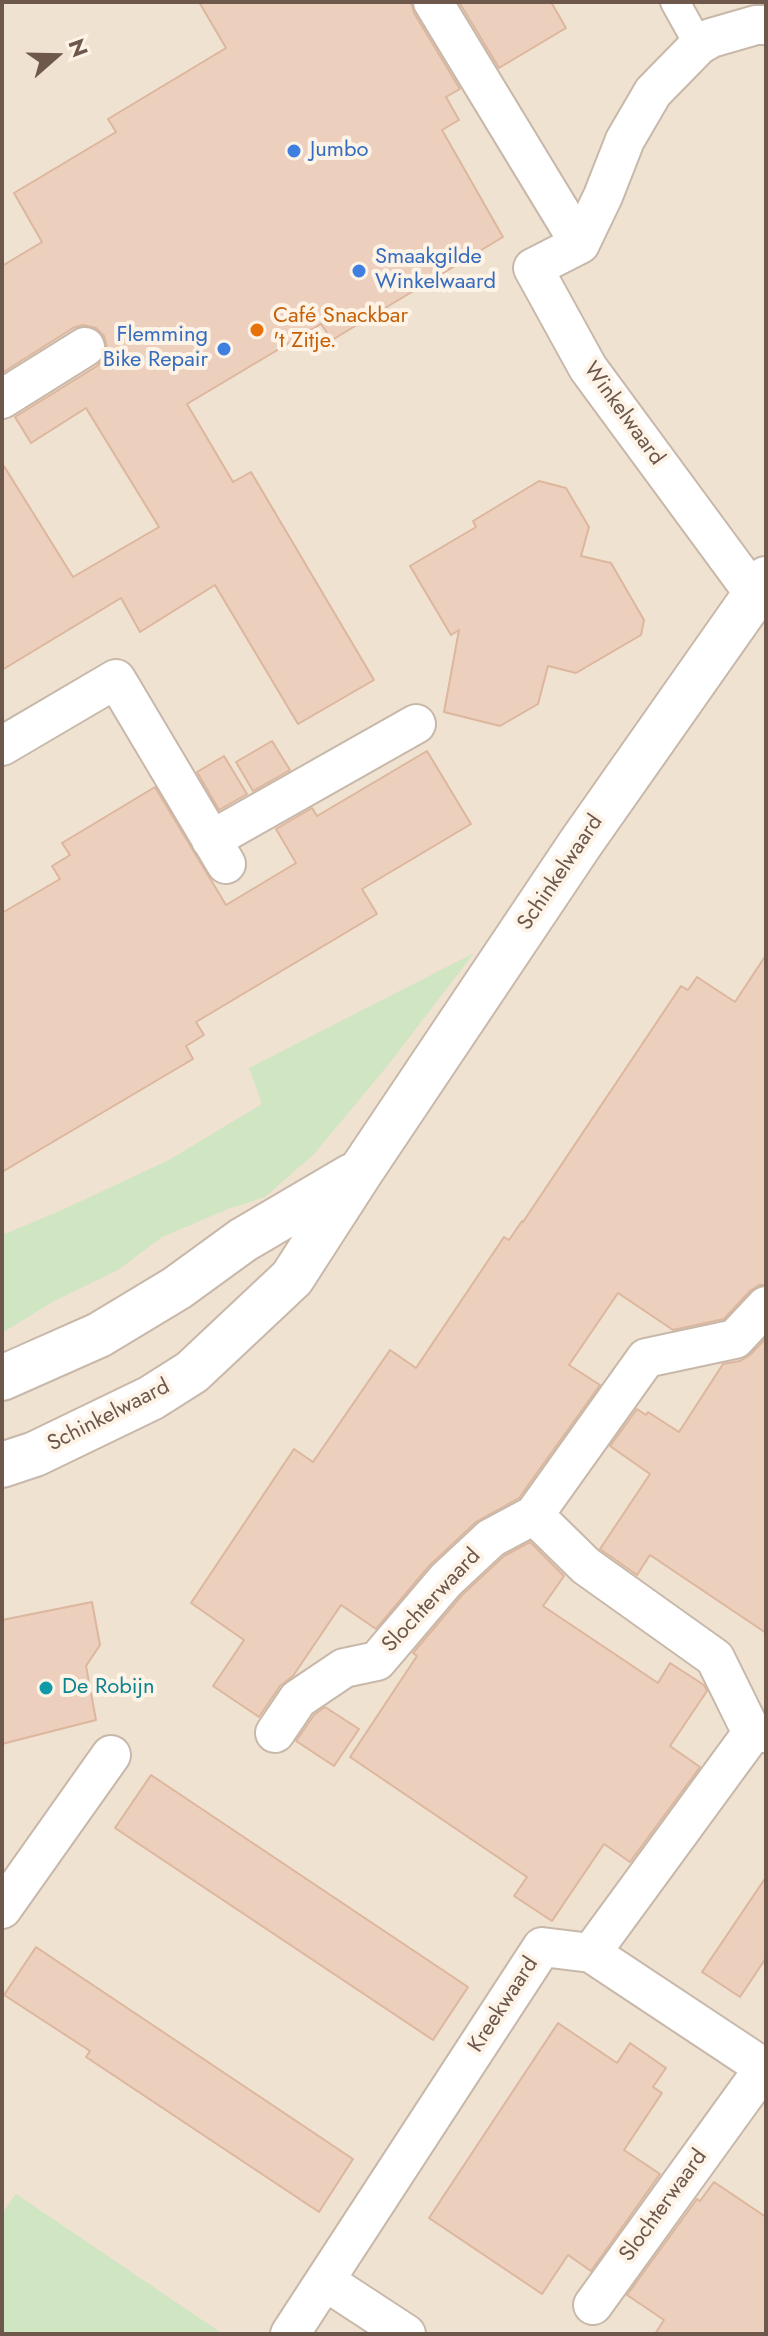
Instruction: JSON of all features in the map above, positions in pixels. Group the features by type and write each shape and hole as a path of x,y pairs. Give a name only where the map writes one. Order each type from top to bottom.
{"street":[{"path":"433,2 580,244"},
{"path":"675,2 699,45"},
{"path":"580,244 625,140 653,92 699,45 711,38 766,25"},
{"name":"Winkelwaard","path":"580,244 533,268 588,368 760,587"},
{"path":"2,399 85,347"},
{"name":"Schinkelwaard","path":"2,1465 35,1454 151,1398 192,1372 292,1278 580,844 760,587"},
{"path":"2,746 116,679 218,852 416,724"},
{"name":"Schinkelwaard","path":"2,1378 99,1335 177,1288 243,1240 361,1171"},
{"name":"Slochterwaard","path":"267,1738 298,1699 344,1668 377,1661 446,1580 491,1538 534,1515 646,1358 735,1339 766,1306"},
{"path":"534,1515 586,1566 715,1658 759,1733 591,1953"},
{"path":"2,1909 111,1755"},
{"name":"Kreekwaard","path":"290,2334 542,1947 591,1953 765,2069"},
{"name":"Slochterwaard","path":"593,2305 765,2069"},
{"path":"325,2281 406,2334"}],"shaded area":[{"path":"2,2 766,2 766,2334 2,2334"}],"green space":[{"path":"474,953 388,1065 314,1154 265,1197 162,1237 118,1270 54,1301 2,1333 2,1235 169,1160 262,1104 249,1068"},
{"path":"16,2194 223,2334 2,2334 2,2214"}],"building":[{"path":"199,2 411,2 414,13 460,89 446,97 459,120 442,130 503,237 332,340 321,324 187,404 233,482 251,472 374,680 298,724 215,585 140,632 121,598 2,670 2,463 73,577 159,527 86,408 31,443 15,417 97,366 104,358 107,347 104,336 96,328 83,325 73,328 2,373 2,266 42,242 14,193 116,132 108,119 226,48"},
{"path":"459,2 551,2 566,28 499,68"},
{"path":"539,481 566,488 589,527 581,556 611,563 644,620 641,635 576,673 548,666 538,704 500,726 444,712 459,630 451,635 410,566 476,527 473,521"},
{"path":"272,741 290,770 253,791 236,762"},
{"path":"427,751 471,824 362,889 377,914 196,1022 204,1035 186,1046 193,1059 2,1172 2,913 60,879 52,866 70,855 62,843 155,787 226,905 296,863 276,829 312,808 317,816"},
{"path":"224,756 247,794 219,810 197,772"},
{"path":"766,955 766,1285 759,1285 750,1291 724,1319 673,1330 618,1293 569,1365 600,1385 519,1498 476,1522 429,1566 376,1629 341,1605 293,1676 280,1686 259,1717 213,1686 244,1640 191,1603 294,1449 313,1462 390,1350 416,1368 504,1237 509,1240 523,1222 681,986 688,990 697,977 735,1002"},
{"path":"766,1338 766,1633 650,1555 637,1575 600,1549 650,1474 610,1446 637,1409 646,1415 648,1412 679,1432 723,1364 740,1361 750,1355"},
{"path":"530,1542 564,1576 543,1606 658,1683 670,1663 704,1685 707,1691 670,1746 700,1767 630,1862 604,1844 552,1921 514,1896 527,1877 350,1757 417,1656 413,1653 462,1595 504,1556"},
{"name":"De Robijn","path":"92,1602 100,1645 86,1666 96,1720 2,1744 2,1620"},
{"path":"325,1707 359,1729 334,1766 296,1741 314,1715"},
{"path":"151,1775 468,1987 433,2040 115,1828"},
{"path":"766,1877 766,1958 740,1997 702,1972"},
{"path":"36,1947 353,2159 319,2212 86,2057 90,2051 4,1995"},
{"path":"558,2023 617,2063 630,2043 666,2068 653,2087 662,2093 624,2150 660,2174 591,2271 568,2255 542,2294 429,2218"},
{"path":"714,2182 766,2217 766,2334 655,2334 664,2320 627,2295 697,2199 700,2201"}],"place":[{"name":"Jumbo","path":"294,151"},
{"name":"Smaakgilde Winkelwaard","path":"359,271"},
{"name":"Café Snackbar 't Zitje.","path":"257,330"},
{"name":"Flemming Bike Repair","path":"224,349"},
{"name":"De Robijn","path":"46,1688"}]}
